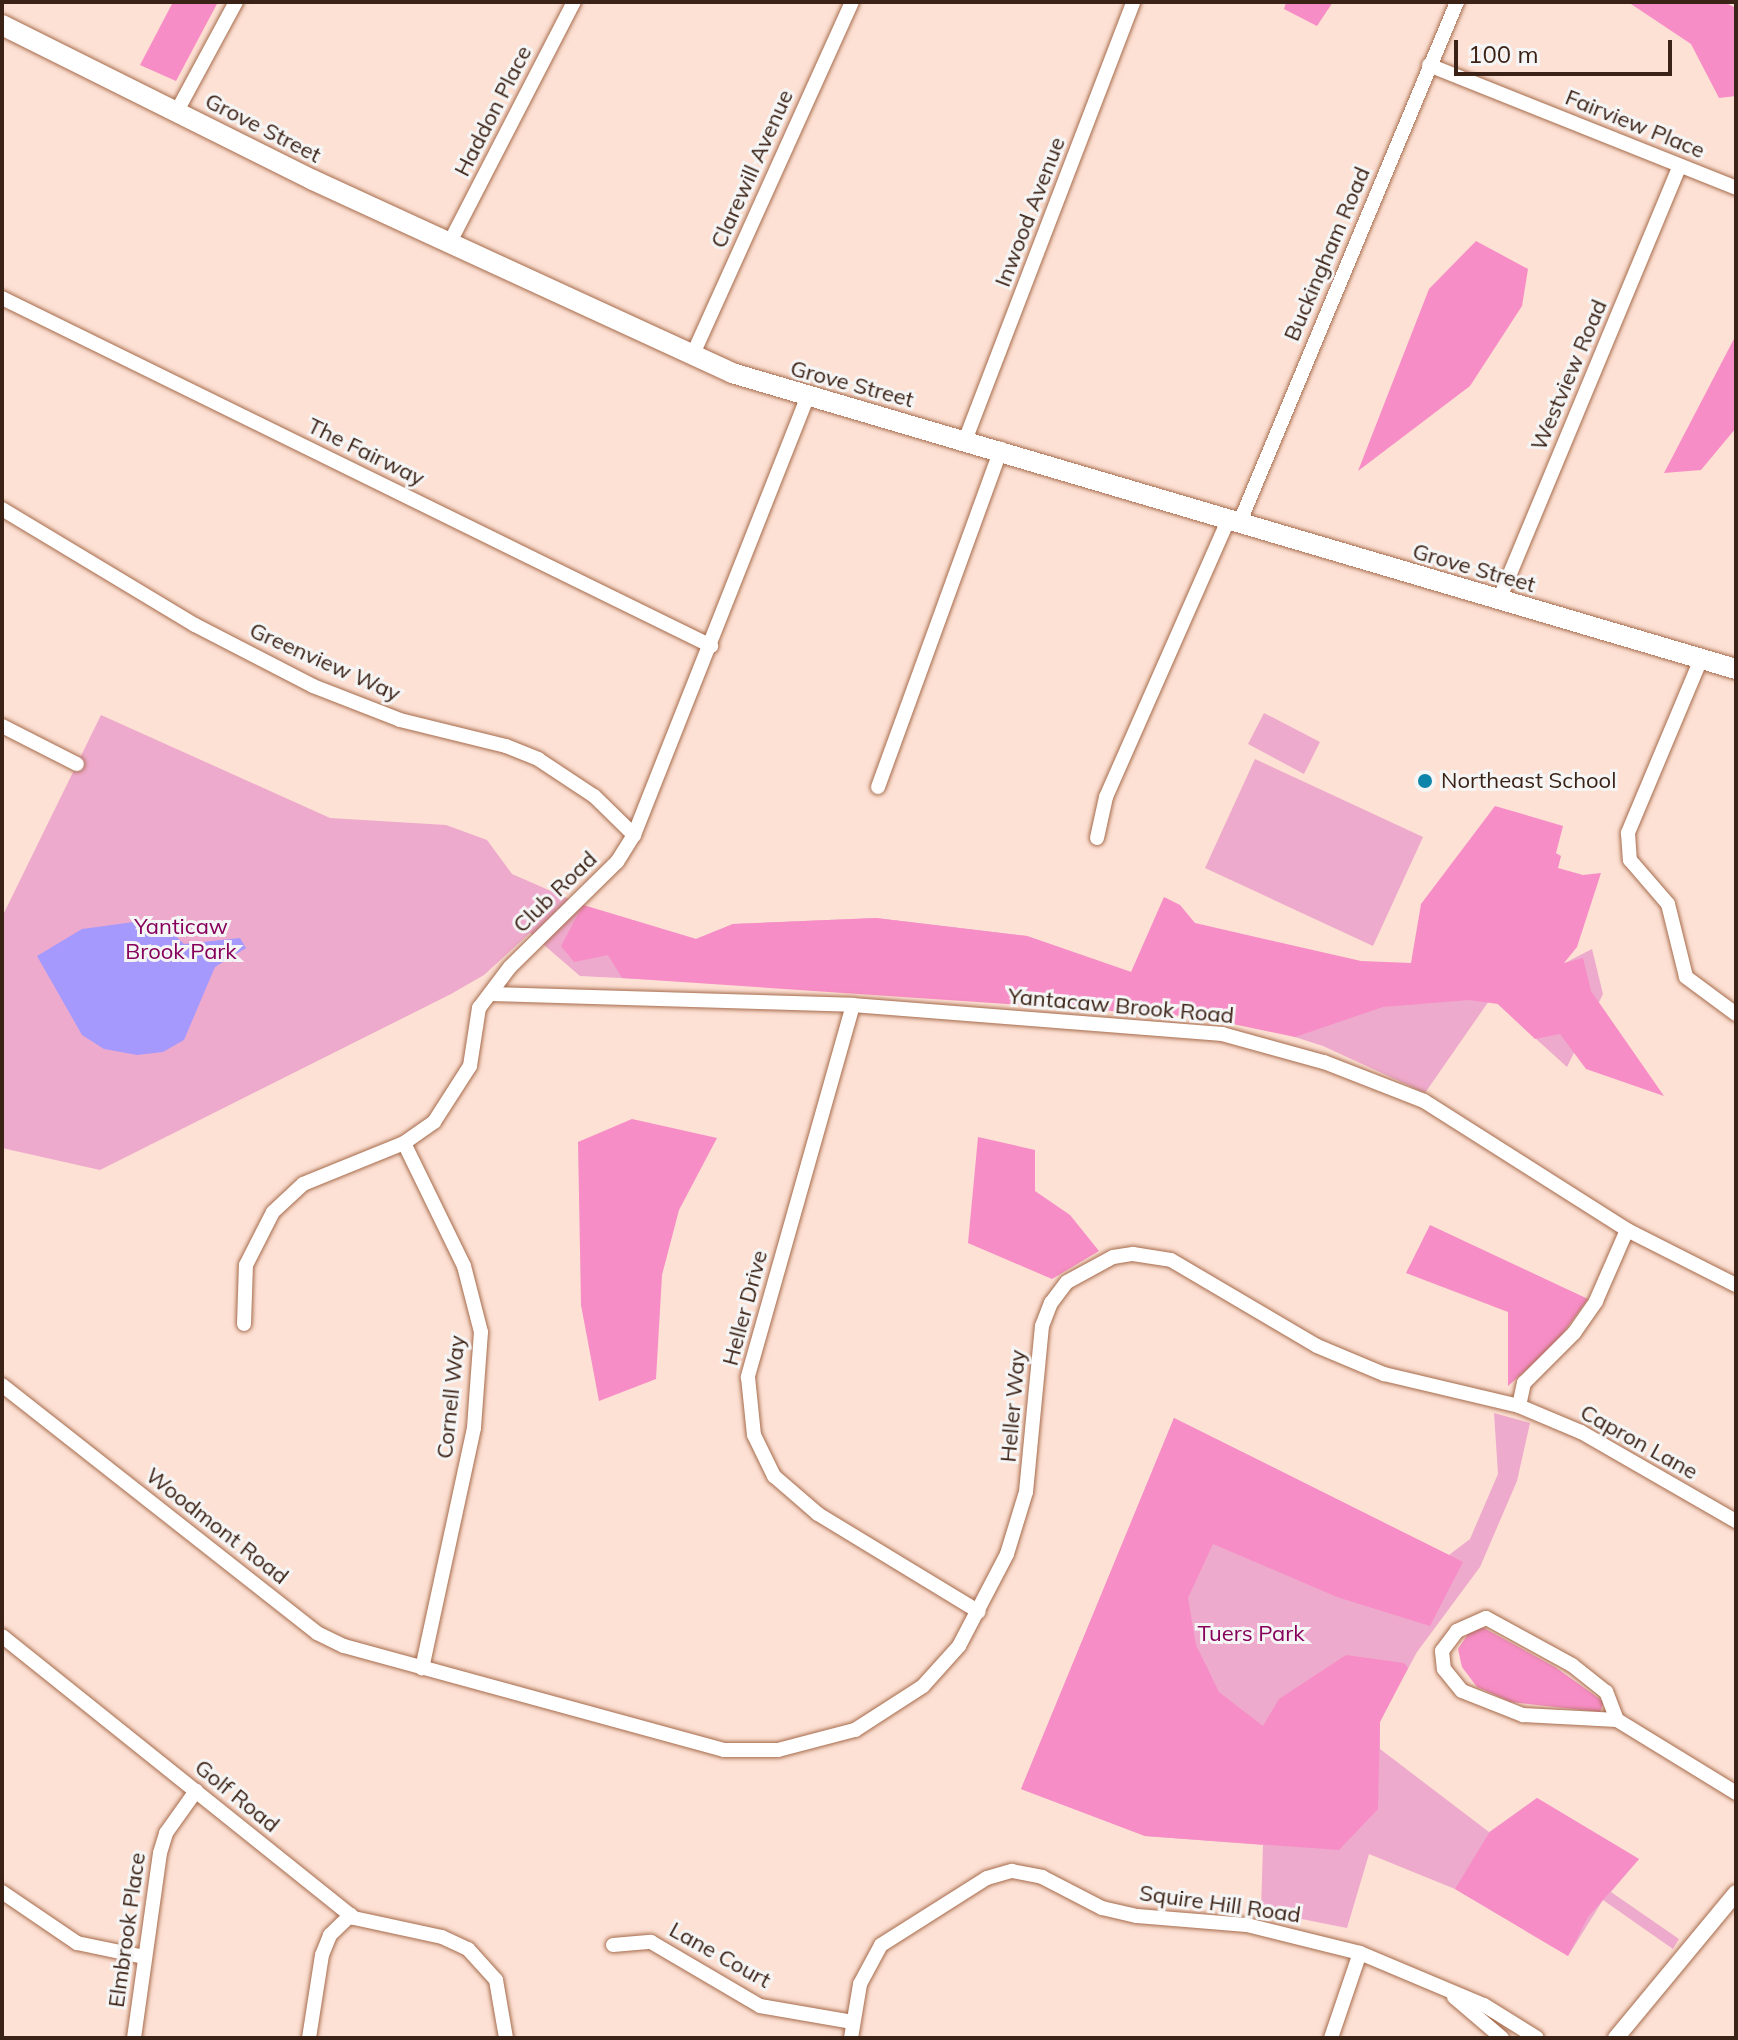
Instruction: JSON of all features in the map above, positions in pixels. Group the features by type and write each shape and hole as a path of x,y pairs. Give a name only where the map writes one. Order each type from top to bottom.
{"main road":[{"name":"Grove Street","path":"2,25 313,180 451,240 693,354 807,398 966,438 1234,522 1499,600 1701,659 1734,664"}],"street":[{"path":"177,111 236,2"},
{"name":"Haddon Place","path":"451,240 574,2"},
{"name":"Clarewill Avenue","path":"693,354 852,2"},
{"name":"Inwood Avenue","path":"966,438 1133,2"},
{"name":"Buckingham Road","path":"1097,838 1106,797 1234,522 1457,2"},
{"name":"Fairview Place","path":"1429,65 1736,188"},
{"name":"Westview Road","path":"1499,600 1680,166"},
{"name":"The Fairway","path":"2,298 711,646"},
{"name":"Club Road","path":"244,1324 246,1265 273,1212 303,1184 404,1143 434,1122 452,1101 470,1066 479,1008 510,967 617,862 634,835 807,398"},
{"path":"878,787 1001,449"},
{"name":"Greenview Way","path":"2,509 195,625 313,686 400,720 506,746 538,759 594,796 634,835"},
{"path":"1701,659 1628,833 1630,860 1668,904 1686,977 1736,1014"},
{"path":"2,726 77,764"},
{"name":"Yantacaw Brook Road","path":"490,994 853,1005 1222,1034 1324,1062 1424,1101 1627,1230 1736,1285"},
{"name":"Heller Drive","path":"853,1005 748,1377 754,1435 774,1476 818,1514 979,1612"},
{"name":"Cornell Way","path":"404,1143 464,1266 481,1332 474,1428 422,1668"},
{"path":"1519,1406 1524,1383 1574,1333 1596,1301 1627,1230"},
{"name":"Heller Way","path":"422,1668 698,1746 778,1750 843,1734 902,1703 942,1667 979,1612 1007,1554 1026,1492 1042,1326 1051,1303 1067,1282 1113,1257 1133,1254 1171,1260 1317,1346 1384,1374 1519,1406"},
{"name":"Woodmont Road","path":"2,1385 317,1633 344,1646 422,1668"},
{"name":"Capron Lane","path":"1519,1406 1581,1432 1736,1521"},
{"path":"1617,1720 1606,1692 1572,1665 1486,1618 1457,1631 1442,1651 1444,1669 1462,1691 1523,1715 1617,1720 1736,1793"},
{"name":"Golf Road","path":"2,1636 351,1915 369,1925 442,1937 464,1947 496,1980 506,2038"},
{"name":"Elmbrook Place","path":"134,2038 160,1853 166,1833 196,1791"},
{"name":"Squire Hill Road","path":"853,2022 860,1984 881,1945 987,1878 1031,1873 1102,1908 1137,1916 1247,1925 1360,1953 1484,2005 1537,2038"},
{"path":"2,1892 77,1943 144,1957"},
{"path":"1616,2038 1736,1893"},
{"path":"309,2038 322,1955 330,1935 351,1915"},
{"name":"Lane Court","path":"613,1945 651,1942 760,2006 853,2022"},
{"path":"1331,2038 1360,1953"},
{"name":"Squire Hill Road","path":"1447,1991 1502,2038"},
{"path":"851,2038 853,2022"}],"green space":[{"path":"1264,713 1320,742 1304,774 1248,744"},
{"name":"Yanticaw Brook Park","path":"101,715 330,818 446,825 487,840 512,874 583,905 696,939 733,924 876,918 1027,936 1131,972 1420,985 1561,965 1592,949 1603,994 1567,1067 1491,998 1425,1093 1323,1046 1264,1027 1200,1017 859,990 580,976 530,933 484,975 451,994 100,1170 2,1148 2,917"},
{"path":"1255,759 1423,837 1373,946 1205,868"},
{"name":"Tuers Park","path":"1494,1413 1530,1423 1517,1481 1480,1567 1417,1652 1380,1721 1380,1749 1489,1832 1537,1798 1639,1859 1611,1892 1679,1939 1673,1949 1603,1900 1568,1956 1455,1889 1369,1854 1347,1928 1261,1911 1263,1845 1145,1836 1021,1789 1174,1418 1449,1555 1470,1539 1498,1474"}],"shaded area":[{"path":"173,2 218,2 176,81 140,65"},
{"path":"1286,2 1333,2 1317,26 1284,9"},
{"path":"1628,2 1724,2 1736,8 1736,96 1719,98 1691,44"},
{"path":"1476,241 1528,269 1522,306 1470,386 1358,471 1429,289"},
{"path":"1736,335 1736,428 1701,470 1664,473"},
{"path":"1495,806 1563,826 1556,853 1561,856 1558,868 1583,875 1601,873 1577,947 1564,963 1583,958 1591,991 1664,1096 1586,1069 1560,1034 1535,1039 1498,1004 1469,1000 1383,1007 1295,1037 1200,1017 622,978 608,955 574,962 561,946 583,905 696,939 733,924 876,918 1027,936 1131,972 1164,897 1180,905 1195,923 1361,961 1411,963 1421,904"},
{"path":"141,921 164,925 184,944 240,938 246,948 215,967 184,1040 163,1052 137,1055 104,1049 82,1035 37,956 82,929"},
{"path":"632,1119 717,1138 679,1210 662,1275 656,1379 599,1401 581,1305 578,1142"},
{"path":"978,1137 1035,1150 1035,1191 1070,1215 1099,1251 1052,1279 968,1243"},
{"path":"1430,1225 1588,1299 1556,1343 1508,1386 1508,1312 1406,1273"},
{"name":"Tuers Park","path":"1174,1418 1463,1562 1430,1626 1337,1597 1213,1544 1188,1598 1196,1645 1219,1692 1263,1726 1279,1699 1346,1655 1404,1663 1408,1668 1380,1722 1378,1809 1339,1850 1145,1836 1021,1789"},
{"path":"1482,1627 1555,1667 1604,1702 1600,1712 1511,1702 1477,1687 1462,1667 1458,1649 1470,1631"},
{"path":"1537,1798 1639,1859 1588,1917 1568,1956 1455,1889 1489,1833"}],"place":[{"name":"Northeast School","path":"1425,781"}]}
